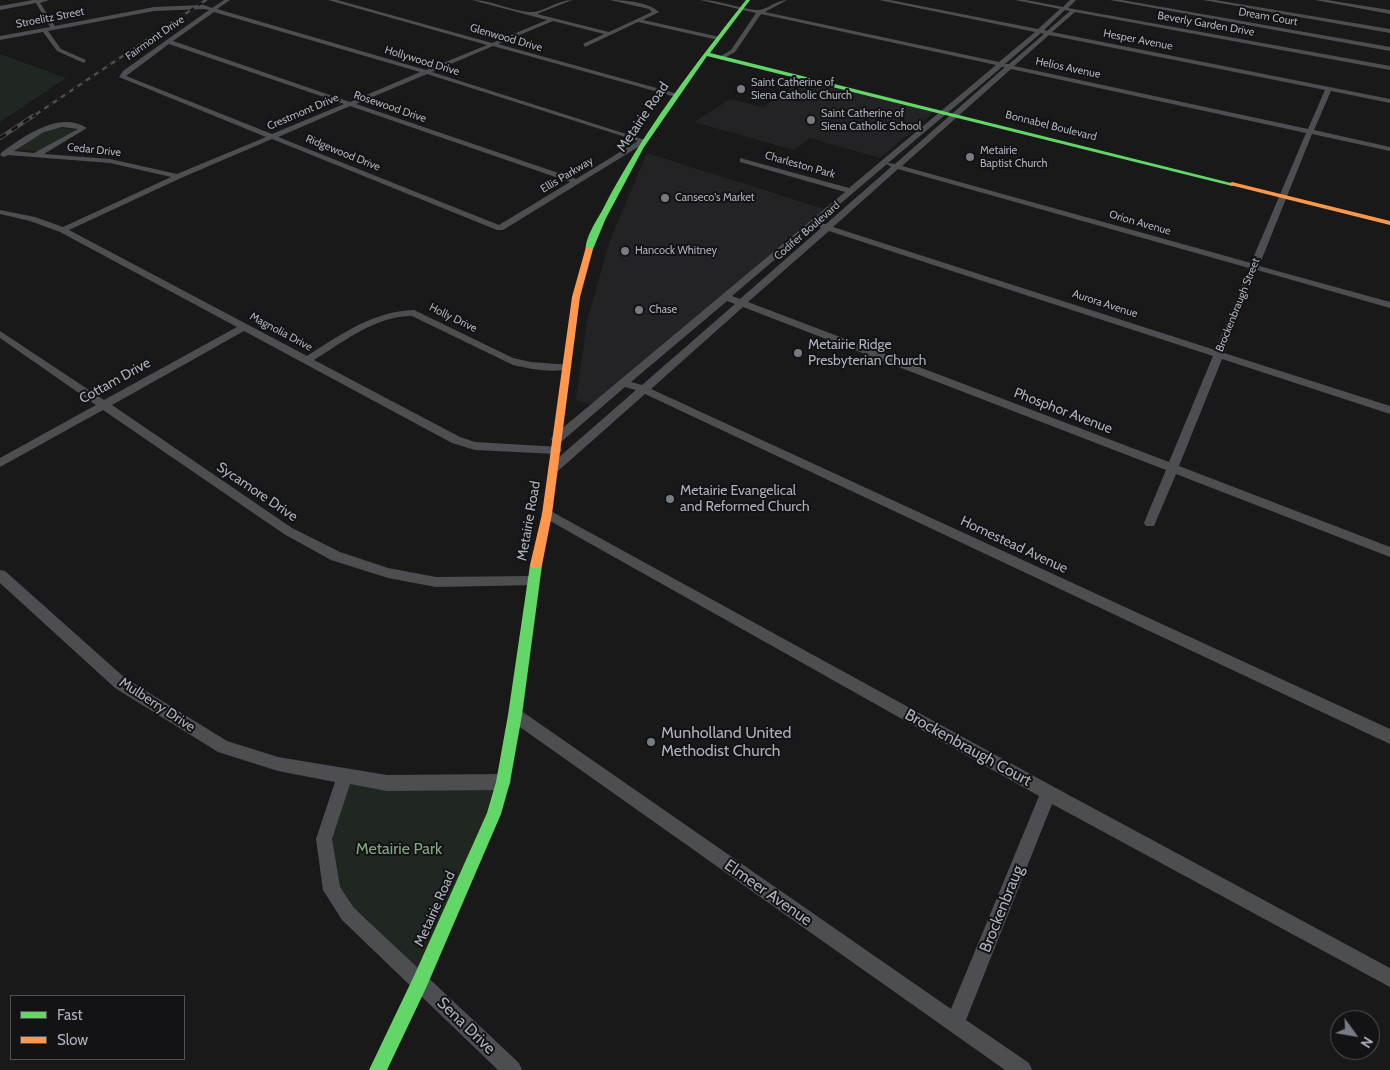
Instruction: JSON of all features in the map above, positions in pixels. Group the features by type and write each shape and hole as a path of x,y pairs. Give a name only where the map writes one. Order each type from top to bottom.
{"main road":[{"name":"Metairie Road","path":"378,1070 420,982 494,814 515,715 533,581 547,514 576,296 593,236 624,174 644,141 712,46 745,4"},
{"name":"Bonnabel Boulevard","path":"712,46 954,110 1288,190"},
{"name":"Bonnabel Boulevard","path":"712,46 721,58 943,112 966,107 1288,190 1390,223"}],"street":[{"path":"0,8 46,0"},
{"path":"176,6 186,0"},
{"name":"Fairmont Drive","path":"122,77 124,72 227,0"},
{"name":"Glenwood Drive","path":"331,0 676,95"},
{"path":"475,0 610,34"},
{"path":"533,14 569,0"},
{"path":"585,45 655,14 656,11 613,0"},
{"name":"Helios Avenue","path":"702,0 745,4 760,12 1390,149"},
{"path":"721,58 733,51 760,12 784,0"},
{"name":"Hesper Avenue","path":"882,0 1390,101"},
{"name":"Beverly Garden Drive","path":"1018,0 1390,68"},
{"name":"Codifer Boulevard","path":"554,468 897,167 1000,64 1040,31 1073,0"},
{"name":"Dream Court","path":"1113,0 1390,49"},
{"path":"1206,0 1390,31"},
{"path":"1318,0 1390,12"},
{"path":"36,1 54,28"},
{"name":"Stroelitz Street","path":"0,38 152,6 192,7"},
{"name":"Hollywood Drive","path":"192,7 215,9 426,72 644,141"},
{"path":"966,107 1074,10"},
{"name":"Crestmont Drive","path":"63,230 178,176 553,19"},
{"path":"639,21 712,46"},
{"path":"45,30 59,50 84,61"},
{"name":"Rosewood Drive","path":"167,41 577,182"},
{"name":"Ridgewood Drive","path":"122,77 500,228"},
{"name":"Brockenbraugh Street","path":"1150,523 1254,267 1288,190 1328,88"},
{"name":"Codifer Boulevard","path":"556,445 624,383 943,112"},
{"path":"3,155 42,129 57,125 84,128 36,156"},
{"name":"Ellis Parkway","path":"500,228 644,141"},
{"name":"Cedar Drive","path":"3,155 110,161 178,176"},
{"name":"Charleston Park","path":"743,160 850,191"},
{"name":"Orion Avenue","path":"883,163 1390,305"},
{"name":"Magnolia Drive","path":"0,212 32,219 63,230 456,440 475,446 556,445"},
{"name":"Aurora Avenue","path":"813,223 1390,410"},
{"name":"Phosphor Avenue","path":"726,297 1390,552"},
{"name":"Holly Drive","path":"307,360 372,322 401,312 414,313 524,365 537,368 566,367"},
{"name":"Cottam Drive","path":"0,463 245,326"},
{"name":"Sycamore Drive","path":"0,334 288,531 336,556 388,573 436,582 533,581"},
{"name":"Homestead Avenue","path":"624,383 643,389 1390,737"},
{"name":"Brockenbraugh Court","path":"547,514 1048,793 1390,978"},
{"name":"Mulberry Drive","path":"0,575 120,683 223,747 278,764 387,784 502,782"},
{"name":"Elmeer Avenue","path":"515,715 1022,1070"},
{"path":"345,776 324,839 332,890 348,914 420,982"},
{"name":"Brockenbraug","path":"955,1024 1048,793"},
{"name":"Sena Drive","path":"420,982 512,1070"}],"shaded area":[{"name":"Saint Catherine of Siena Catholic School","path":"803,80 934,112 880,158 810,138 794,150 694,122 730,99 763,107"},
{"path":"647,153 824,209 595,402 587,404 576,400 587,321 610,240"}],"green space":[{"path":"0,54 66,78 0,122"},
{"path":"54,127 78,130 41,151 13,150"},
{"name":"Metairie Park","path":"345,776 503,782 420,982 367,919 337,897 324,839"}],"railway":[{"path":"32,117 206,0"},
{"path":"0,138 33,116"}],"traffic: fast":[{"path":"589,249 593,236 640,147 692,72 748,0"},
{"path":"706,54 1232,184"},
{"path":"378,1070 420,982 494,814 503,782 515,715 536,565"}],"traffic: slow":[{"path":"1232,184 1390,223"},
{"path":"536,565 547,514 576,297 589,249"}],"place":[{"name":"Saint Catherine of Siena Catholic Church","path":"741,89"},
{"name":"Saint Catherine of Siena Catholic School","path":"811,120"},
{"name":"Metairie Baptist Church","path":"970,157"},
{"name":"Canseco's Market","path":"665,198"},
{"name":"Hancock Whitney","path":"625,251"},
{"name":"Chase","path":"639,310"},
{"name":"Metairie Ridge Presbyterian Church","path":"798,353"},
{"name":"Metairie Evangelical and Reformed Church","path":"670,499"},
{"name":"Munholland United Methodist Church","path":"651,742"}]}
